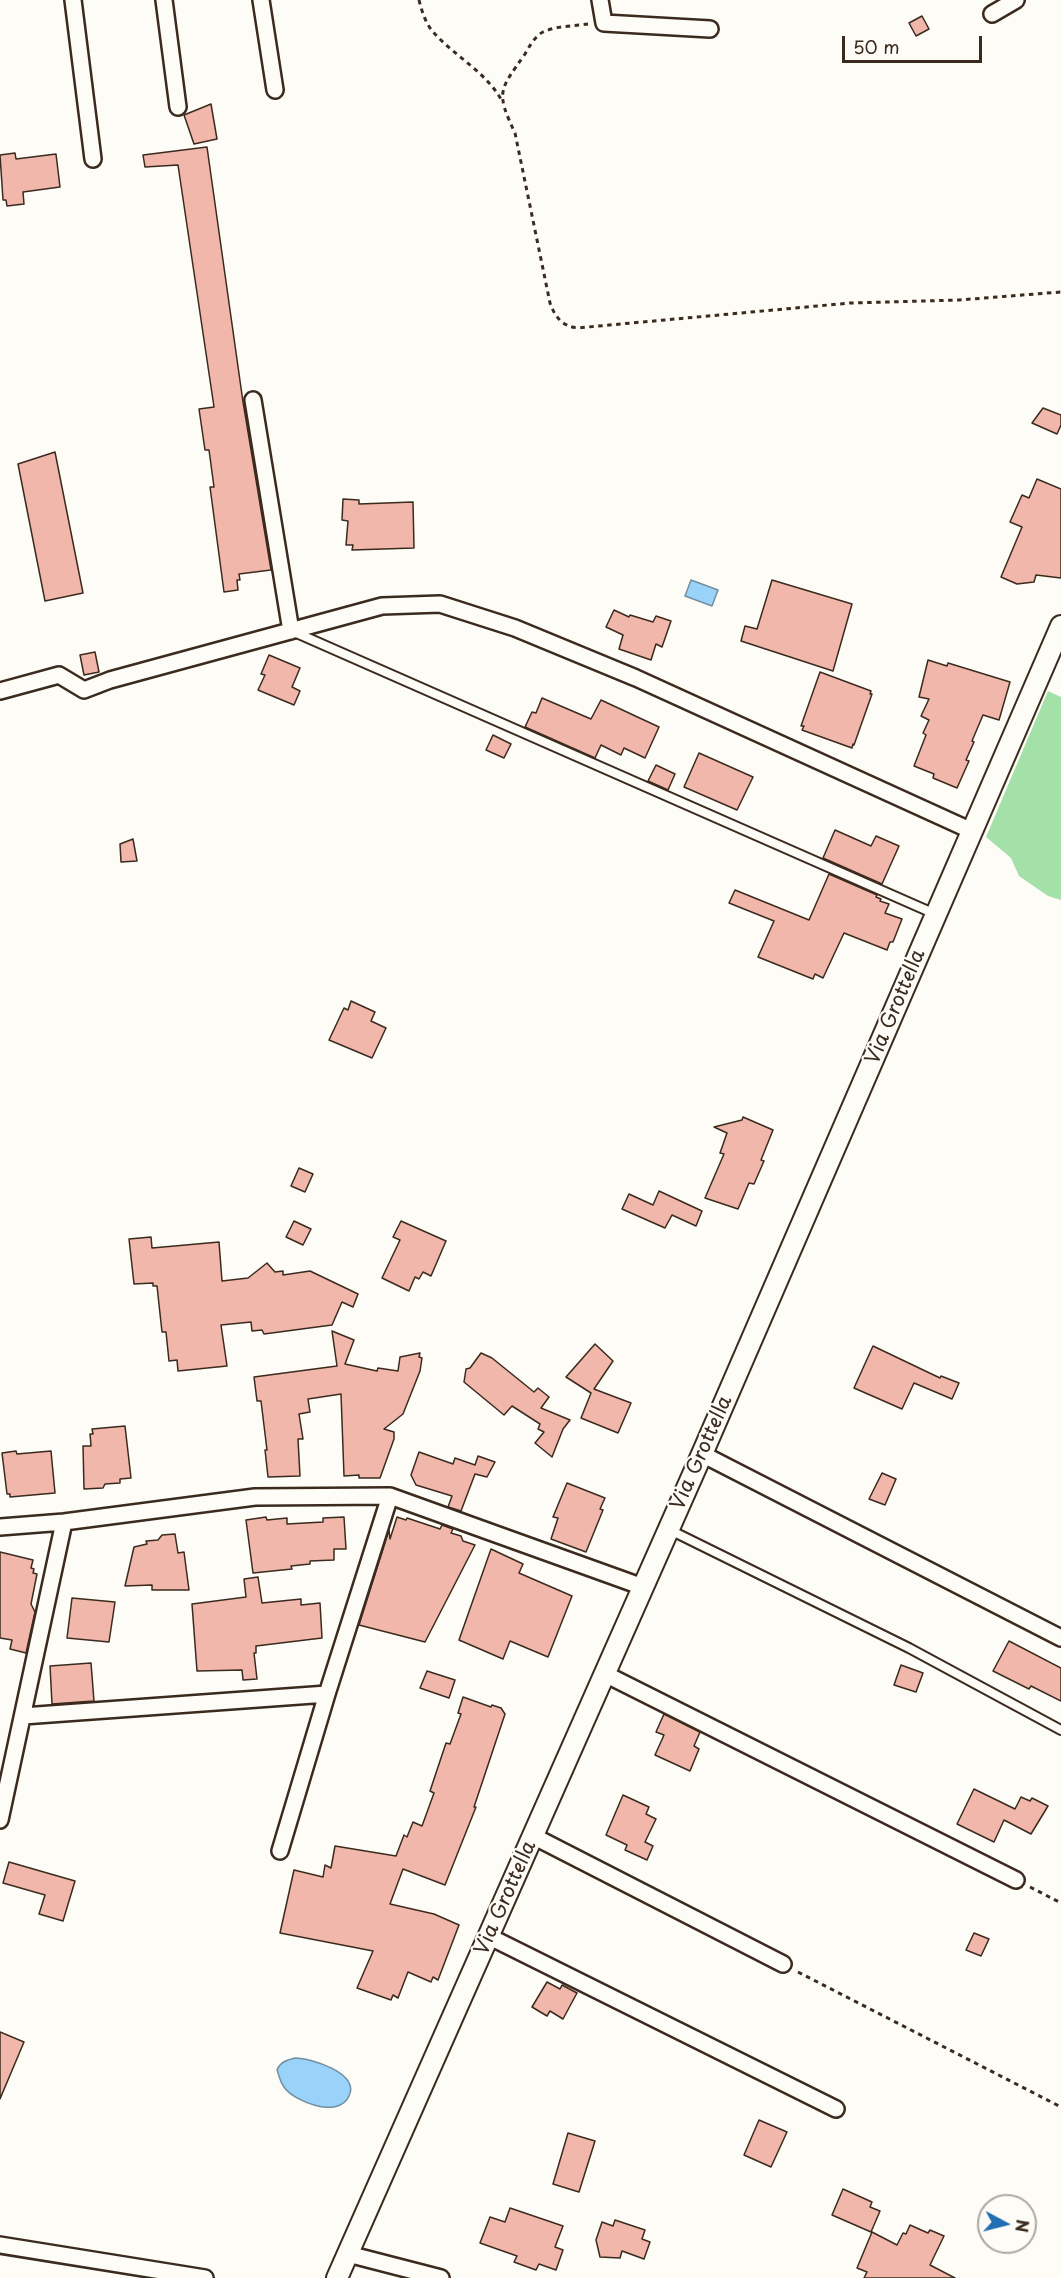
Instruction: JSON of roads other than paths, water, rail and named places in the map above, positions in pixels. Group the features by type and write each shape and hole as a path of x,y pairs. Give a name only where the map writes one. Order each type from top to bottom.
{"street":[{"path":"73,0 93,159"},
{"path":"164,0 178,107"},
{"path":"261,0 276,90"},
{"path":"600,0 604,23 710,29"},
{"path":"992,7 1016,0"},
{"path":"253,400 291,631"},
{"path":"0,691 59,675 84,690 110,680 382,606 440,604 515,628 636,678 972,831"},
{"name":"Via Grottella","path":"337,2278 669,1530 1061,626"},
{"path":"702,1454 1061,1638"},
{"path":"280,1851 390,1496"},
{"path":"0,1527 64,1522 255,1497 390,1496 643,1587"},
{"path":"0,1820 64,1522"},
{"path":"605,1674 1016,1880"},
{"path":"22,1716 327,1694"},
{"path":"533,1836 783,1964"},
{"path":"489,1936 836,2109"},
{"path":"0,2245 205,2278"},
{"path":"348,2254 441,2278"}],"lane":[{"path":"291,631 936,915"},
{"path":"669,1530 909,1648 1061,1730"}],"water":[{"path":"691,580 718,590 712,606 685,596"},
{"path":"295,2058 322,2064 341,2074 347,2080 350,2088 349,2096 344,2103 327,2107 316,2106 289,2093 277,2070 282,2063"}]}
